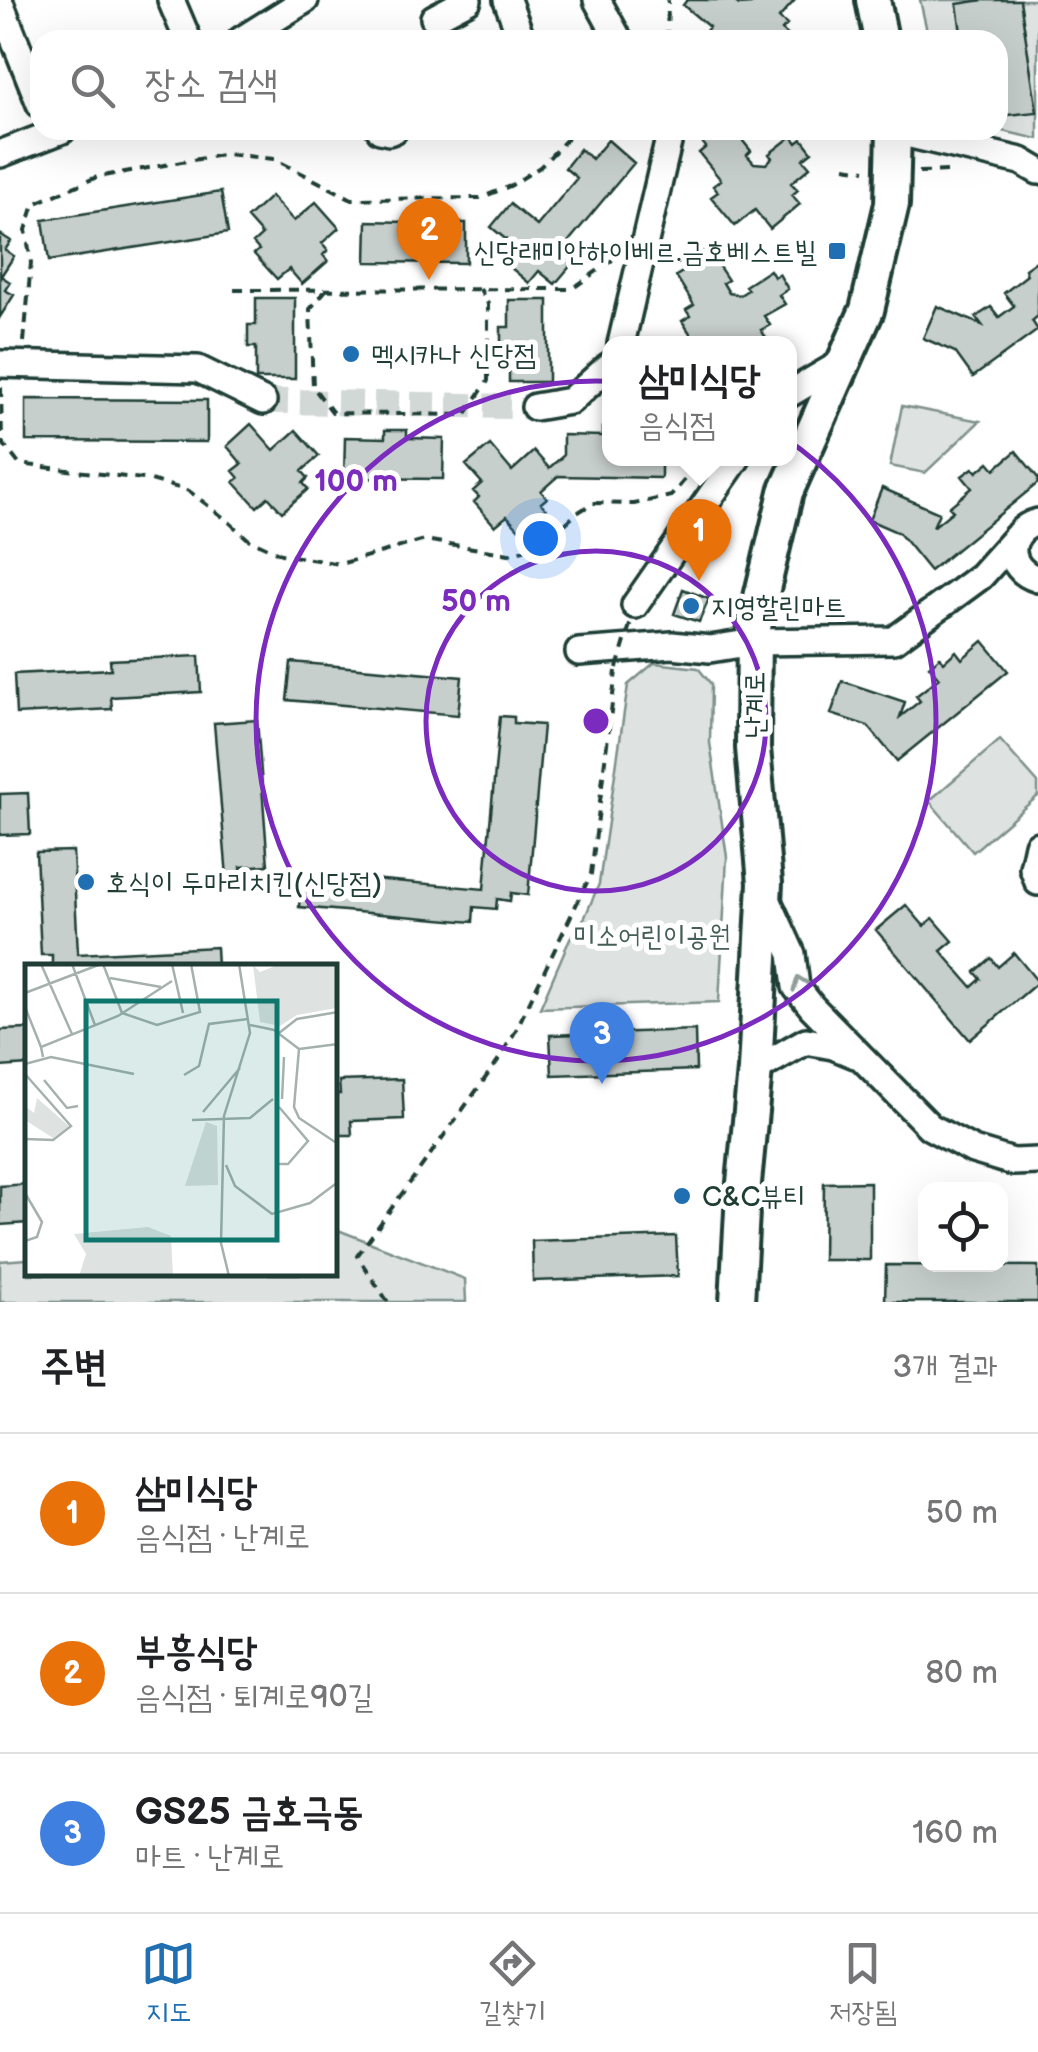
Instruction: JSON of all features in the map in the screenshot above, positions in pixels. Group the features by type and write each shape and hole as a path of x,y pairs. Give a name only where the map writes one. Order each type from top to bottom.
{"main road":[{"path":"873,0 878,30"},
{"name":"난계로","path":"736,1302 756,1070 764,892 753,748 754,627 786,492 867,310 892,204 894,140"}],"street":[{"path":"172,0 184,30"},
{"path":"257,30 305,0"},
{"path":"434,18 468,0"},
{"path":"507,0 518,30"},
{"path":"597,0 614,30"},
{"path":"0,3 30,79"},
{"path":"0,154 33,140"},
{"path":"623,336 669,140"},
{"name":"난계로","path":"932,140 1021,161 1038,171"},
{"path":"797,389 845,361"},
{"path":"0,364 198,369 263,401"},
{"path":"535,407 570,401 602,372"},
{"path":"634,612 731,466"},
{"path":"580,652 672,645 710,649 754,642 894,640 981,576 1027,530"},
{"path":"1027,530 1013,546 1016,564 1034,578"},
{"path":"981,576 1034,578"},
{"path":"1038,845 1033,868 1038,882"},
{"path":"764,892 792,954 796,987 930,1127 973,1150 1013,1162 1038,1161"},
{"path":"756,1070 806,1041 860,1057"}],"path":[{"path":"667,30 668,0"},
{"path":"24,346 31,262 26,230 34,204 97,177 227,154 274,159 352,199 480,198 510,186 540,167 568,140"},
{"path":"234,290 572,289 623,252"},
{"path":"326,290 310,309 313,387 333,413 466,414 488,380 488,304 480,289"},
{"path":"0,377 2,442 19,464 151,480 189,492 248,539 281,554 340,564 426,540 509,554 542,545 593,503 634,504 671,496 697,466"},
{"path":"388,1302 357,1256 515,1032 591,874 617,668 634,612"}],"green space":[{"path":"920,0 1038,0 1038,139 1008,132 1008,30 927,30"},
{"path":"902,406 980,421 925,473 890,466"},
{"name":"미소어린이공원","path":"654,663 698,668 711,684 710,743 727,857 719,1002 540,1008 599,884 628,685"},
{"path":"1000,740 1038,783 1038,796 973,852 929,801"},
{"path":"338,1230 465,1279 466,1302 0,1302 0,1261 25,1259 25,1277 338,1277"}],"building":[{"path":"687,0 733,0 739,5 754,0 795,0 779,18 787,25 782,30 707,30 709,27 683,5"},
{"path":"1020,0 1037,112 1008,115 1008,30 961,30 957,4"},
{"path":"608,140 634,163 569,241 576,246 572,252 578,257 555,284 539,271 529,283 504,262 508,257 501,252 509,242 491,227 510,204 537,226 577,178 565,168 580,149 592,159"},
{"path":"742,140 754,163 766,164 772,158 769,154 787,140 803,140 812,152 803,159 810,167 791,183 798,190 792,195 800,204 770,229 755,210 735,226 711,197 718,192 713,186 721,180 699,153 706,147 702,142"},
{"path":"221,192 228,233 49,261 43,220"},
{"path":"271,196 294,221 316,202 339,228 322,243 328,250 323,255 328,261 302,284 289,269 277,279 254,254 259,250 253,243 262,235 247,218"},
{"path":"407,214 429,214 429,223 466,223 466,263 366,262 367,221 407,222"},
{"path":"0,234 11,241 5,250 14,256 1,276 10,282 5,290 14,295 0,317"},
{"path":"703,251 706,256 710,253 728,280 723,283 729,293 740,295 748,290 745,286 770,270 774,277 779,274 788,289 779,295 785,304 764,316 770,325 761,330 765,336 692,336 682,321 690,316 686,310 694,305 676,276 684,271 680,265"},
{"path":"1038,260 1038,316 1032,321 1038,330 973,377 955,352 923,338 937,306 982,325 976,317 991,307 999,317 1014,306 1004,293 1027,275 1025,269"},
{"path":"256,298 295,298 295,379 256,379 256,347 248,347 248,325 256,325"},
{"path":"509,300 548,300 548,382 509,382 509,350 501,350 501,327 509,327"},
{"path":"26,399 207,400 207,442 26,441"},
{"path":"251,424 274,450 296,430 319,456 302,471 308,478 303,483 308,489 282,512 268,497 257,507 234,482 239,478 233,471 242,464 227,446"},
{"path":"385,430 407,430 407,438 444,439 443,479 344,478 345,437 385,438"},
{"path":"563,435 602,436 602,466 661,466 661,478 558,476 541,491 547,498 541,503 546,509 521,531 507,516 495,526 474,502 479,497 473,491 482,483 466,465 490,445 512,471 534,451 549,468 563,456"},
{"path":"1016,451 1038,483 930,571 899,533 869,520 882,488 939,513 933,527 972,488 962,476 973,468 977,472 989,462 995,469"},
{"name":"지영할린마트","path":"683,589 709,599 699,622 674,614"},
{"path":"983,641 1008,671 897,761 868,726 831,714 842,681 905,702 900,717 920,701 916,696 939,678 929,666 940,657 944,662 956,651 962,659"},
{"path":"199,656 201,692 111,697 112,709 16,714 14,674 111,669 110,660"},
{"path":"291,662 462,677 458,715 287,700"},
{"path":"500,716 514,717 514,723 543,725 528,895 511,893 510,901 497,899 496,909 474,907 473,922 299,907 301,886 293,886 294,872 484,889"},
{"path":"257,720 268,865 241,867 242,876 227,877 214,723"},
{"path":"28,793 30,834 0,835 0,794"},
{"path":"73,851 78,954 216,947 217,964 52,964 52,955 41,955 36,852"},
{"path":"906,905 924,926 933,918 953,941 941,951 972,987 981,979 975,972 991,958 998,967 1014,953 1038,982 970,1040 876,930"},
{"path":"25,1029 25,1065 0,1067 0,1030"},
{"path":"695,1030 696,1070 552,1075 550,1035"},
{"path":"402,1079 404,1119 351,1121 352,1135 338,1135 339,1081"},
{"path":"870,1182 870,1260 823,1260 824,1183"},
{"path":"25,1184 25,1223 0,1225 0,1186"},
{"path":"676,1236 678,1276 533,1281 532,1241"},
{"path":"886,1265 918,1265 918,1272 1008,1272 1008,1266 1038,1266 1038,1302 885,1302"}],"tunnel":[{"path":"263,401 535,407"}],"place":[{"name":"신당래미안하이베르.금호베스트빌","path":"837,251"},
{"name":"부흥식당","path":"429,280"},
{"name":"멕시카나 신당점","path":"351,354"},
{"name":"삼미식당","path":"699,581"},
{"name":"지영할린마트","path":"691,606"},
{"name":"호식이 두마리치킨(신당점)","path":"86,882"},
{"name":"GS25 금호극동","path":"602,1084"},
{"name":"C&C뷰티","path":"682,1196"}]}
